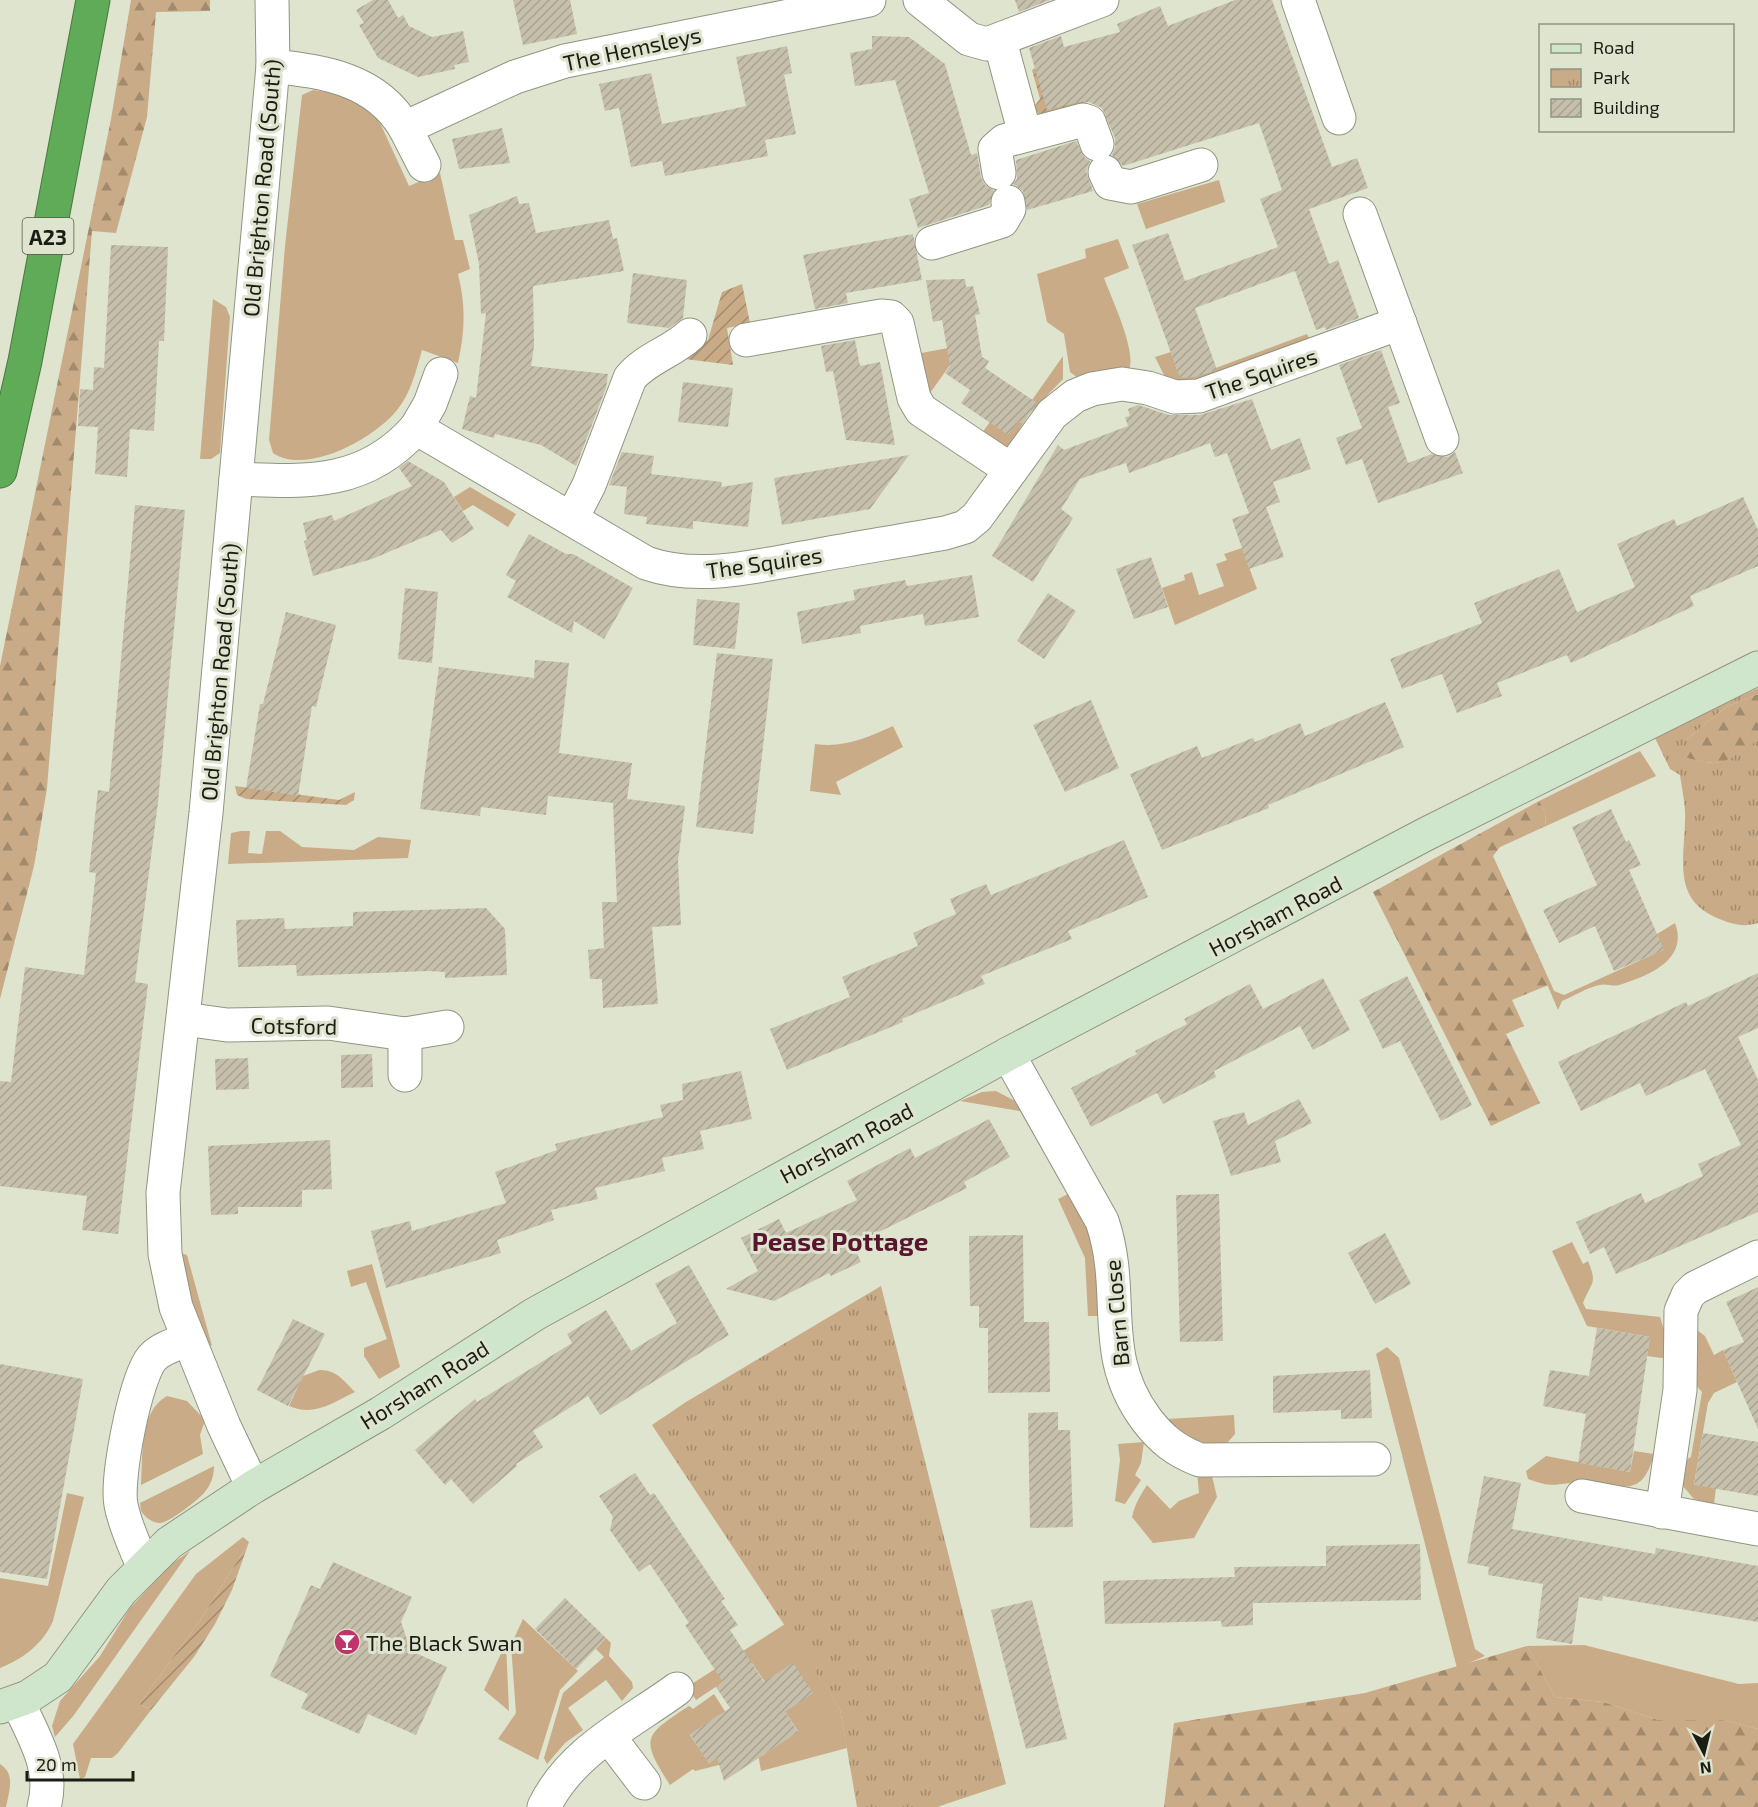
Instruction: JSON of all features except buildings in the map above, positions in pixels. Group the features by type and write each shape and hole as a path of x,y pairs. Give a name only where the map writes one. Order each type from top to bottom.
{"highway":[{"name":"A23","path":"0,471 25,361 93,0"}],"street":[{"name":"Old Brighton Road (South)","path":"253,1487 188,1340 171,1292 162,1220 163,1193 206,813 273,66 272,0"},
{"name":"The Hemsleys","path":"405,128 515,77 565,61 869,0"},
{"path":"920,0 969,39 987,44 1000,41 1102,0"},
{"path":"1298,0 1339,118"},
{"path":"1000,41 1024,135"},
{"path":"273,66 316,71 352,81 383,100 405,128 424,165"},
{"path":"932,243 1002,221 1009,209 995,149 1024,135 1076,121 1089,122 1110,183 1131,186 1201,165"},
{"path":"1360,214 1442,439"},
{"path":"746,340 881,316 891,317 897,323 914,398 921,410 1011,470"},
{"name":"The Squires","path":"416,428 646,563 661,568 693,572 728,570 956,531 977,517 1059,407 1084,392 1122,384 1148,388 1175,397 1199,396 1400,323"},
{"path":"572,518 606,444 630,378 639,369 674,349 690,335"},
{"path":"236,479 309,481 350,473 392,451 416,428 430,404 441,374"},
{"name":"Horsham Road","path":"9,1704 37,1692 58,1677 121,1591 143,1566 185,1531 253,1487 381,1413 535,1314 608,1271 1008,1054 1426,834 1758,668"},
{"name":"Cotsford","path":"184,1018 227,1025 328,1023 405,1034 447,1027"},
{"path":"405,1034 405,1076"},
{"name":"Barn Close","path":"1008,1054 1102,1221 1112,1252 1115,1275 1118,1360 1131,1396 1154,1429 1174,1448 1200,1460 1374,1459"},
{"path":"1662,1512 1680,1390 1681,1311 1688,1295 1701,1283 1758,1257"},
{"path":"143,1566 120,1504 122,1475 136,1394 152,1358 167,1348 188,1340"},
{"path":"1582,1496 1758,1529"},
{"path":"544,1807 555,1785 566,1772 609,1737 671,1693"},
{"path":"9,1704 46,1763 48,1782 44,1807"},
{"path":"609,1737 644,1783"}],"green space":[{"path":"131,0 210,0 210,11 156,12 147,117 116,233 92,231 47,788 34,866 0,999 0,666 111,119"},
{"path":"1035,68 1100,99 1039,114 1033,108 1040,99 1032,70"},
{"path":"335,85 370,108 381,125 409,186 440,173 455,240 463,240 470,269 458,274 464,318 462,340 458,363 422,350 412,382 402,403 387,421 373,432 340,451 321,457 304,460 287,459 273,453 269,440 285,246 302,95 313,90 333,93"},
{"path":"1219,180 1225,202 1146,229 1137,204"},
{"path":"1118,239 1129,268 1104,278 1127,340 1130,353 1128,371 1078,378 1070,372 1064,334 1047,322 1037,274 1086,258 1085,249"},
{"path":"742,284 750,323 727,328 733,365 685,359 708,340 722,292"},
{"path":"213,299 226,307 230,317 220,453 211,459 200,459"},
{"path":"1307,334 1311,342 1193,385 1165,377 1155,357 1171,352 1177,370 1200,362 1205,372"},
{"path":"964,345 928,396 916,354"},
{"path":"1063,356 1063,379 1029,414 1004,453 979,437 990,422 1008,434"},
{"path":"470,487 516,514 508,527 473,505 463,511 454,497"},
{"path":"1242,548 1257,589 1175,625 1162,588 1185,580 1184,575 1192,572 1199,595 1224,586 1216,564 1227,560 1224,554"},
{"path":"1758,688 1758,694 1726,707 1687,739 1687,758 1710,763 1726,761 1758,740 1758,923 1740,925 1706,912 1695,903 1688,892 1683,866 1685,815 1680,775 1670,769 1654,736"},
{"path":"1758,694 1758,740 1726,761 1710,763 1687,758 1687,739 1726,707"},
{"path":"893,726 903,747 836,782 841,795 810,791 815,744 846,743"},
{"path":"1640,751 1656,776 1546,826 1545,811 1539,801"},
{"path":"235,786 339,800 355,792 354,800 346,805 246,799 237,795"},
{"path":"1539,801 1545,811 1546,826 1500,847 1493,856 1551,984 1512,1000 1524,1026 1506,1034 1540,1103 1491,1126 1373,892"},
{"path":"250,831 248,853 262,854 266,831 280,831 302,847 354,850 378,837 411,840 408,858 228,864 231,833"},
{"path":"1675,923 1678,936 1676,947 1671,957 1663,965 1642,977 1619,985 1595,986 1562,1001 1558,1010 1547,984 1551,984 1554,991 1564,995 1663,950 1657,934"},
{"path":"996,1091 1017,1102 1025,1112 960,1101 982,1092"},
{"path":"1070,1193 1091,1231 1103,1316 1088,1316 1085,1258 1058,1199"},
{"path":"1572,1242 1583,1264 1588,1261 1593,1275 1583,1303 1586,1309 1660,1317 1667,1339 1669,1359 1647,1356 1650,1337 1587,1326 1552,1251"},
{"path":"180,1253 187,1255 212,1346 204,1340 192,1318"},
{"path":"372,1264 400,1367 379,1379 364,1356 364,1348 387,1339 366,1282 351,1287 347,1271"},
{"path":"881,1286 1006,1784 937,1807 857,1807 840,1709 652,1425 686,1402"},
{"path":"1698,1331 1705,1336 1714,1355 1723,1350 1737,1382 1714,1393 1708,1403 1694,1484 1716,1488 1714,1504 1694,1499 1681,1484 1681,1463 1691,1457 1702,1392 1695,1384 1694,1334"},
{"path":"1387,1347 1399,1358 1475,1649 1485,1656 1457,1668 1376,1354"},
{"path":"319,1370 335,1374 355,1392 315,1409 298,1409 289,1406 303,1376"},
{"path":"167,1396 187,1401 205,1420 200,1435 203,1454 141,1485 144,1435 147,1423 151,1412"},
{"path":"1234,1415 1235,1434 1222,1449 1192,1438 1167,1419"},
{"path":"1144,1442 1141,1463 1135,1475 1141,1480 1125,1504 1115,1501 1120,1460 1118,1444"},
{"path":"1634,1451 1654,1454 1649,1469 1642,1479 1627,1486 1584,1482 1545,1484 1528,1479 1526,1471 1546,1456 1630,1472"},
{"path":"214,1466 212,1480 206,1490 196,1501 176,1515 157,1523 141,1511 140,1503"},
{"path":"1197,1471 1211,1472 1217,1497 1194,1538 1153,1543 1132,1517 1142,1493 1147,1485 1170,1509 1179,1501 1199,1493"},
{"path":"67,1493 84,1497 53,1621 38,1644 17,1660 0,1668 0,1578 48,1586"},
{"path":"243,1537 249,1542 201,1619 139,1704 151,1710 118,1753 112,1758 91,1758 85,1777 80,1779 73,1744 196,1574"},
{"path":"249,1542 232,1590 215,1624 194,1657 151,1710 139,1704 201,1619"},
{"path":"190,1551 74,1715 55,1737 52,1726 60,1701 100,1656 130,1608 170,1565"},
{"path":"523,1619 578,1671 560,1690 538,1760 498,1739 516,1713 511,1645"},
{"path":"785,1624 840,1709 847,1748 761,1771 757,1748 762,1756 798,1731 752,1663 696,1700 687,1687"},
{"path":"606,1638 611,1643 609,1656 632,1682 633,1688 622,1701 606,1680 568,1708 583,1730 565,1743 547,1764 544,1758 563,1693 604,1657 596,1649"},
{"path":"506,1643 509,1711 484,1690"},
{"path":"1584,1645 1739,1684 1758,1683 1758,1729 1723,1720 1658,1720 1603,1702 1555,1697 1527,1646"},
{"path":"1527,1646 1555,1697 1603,1702 1658,1720 1723,1720 1758,1729 1758,1807 1164,1807 1174,1723 1365,1693"},
{"path":"714,1694 728,1716 719,1715 690,1735 709,1763 740,1743 751,1757 695,1771 693,1769 670,1785 654,1757 651,1739 662,1724 689,1706 693,1709"},
{"path":"0,1764 10,1778 6,1807 0,1807"}],"place":[{"name":"The Black Swan","path":"347,1642"}],"district":[{"name":"Pease Pottage","path":"840,1240"}]}
